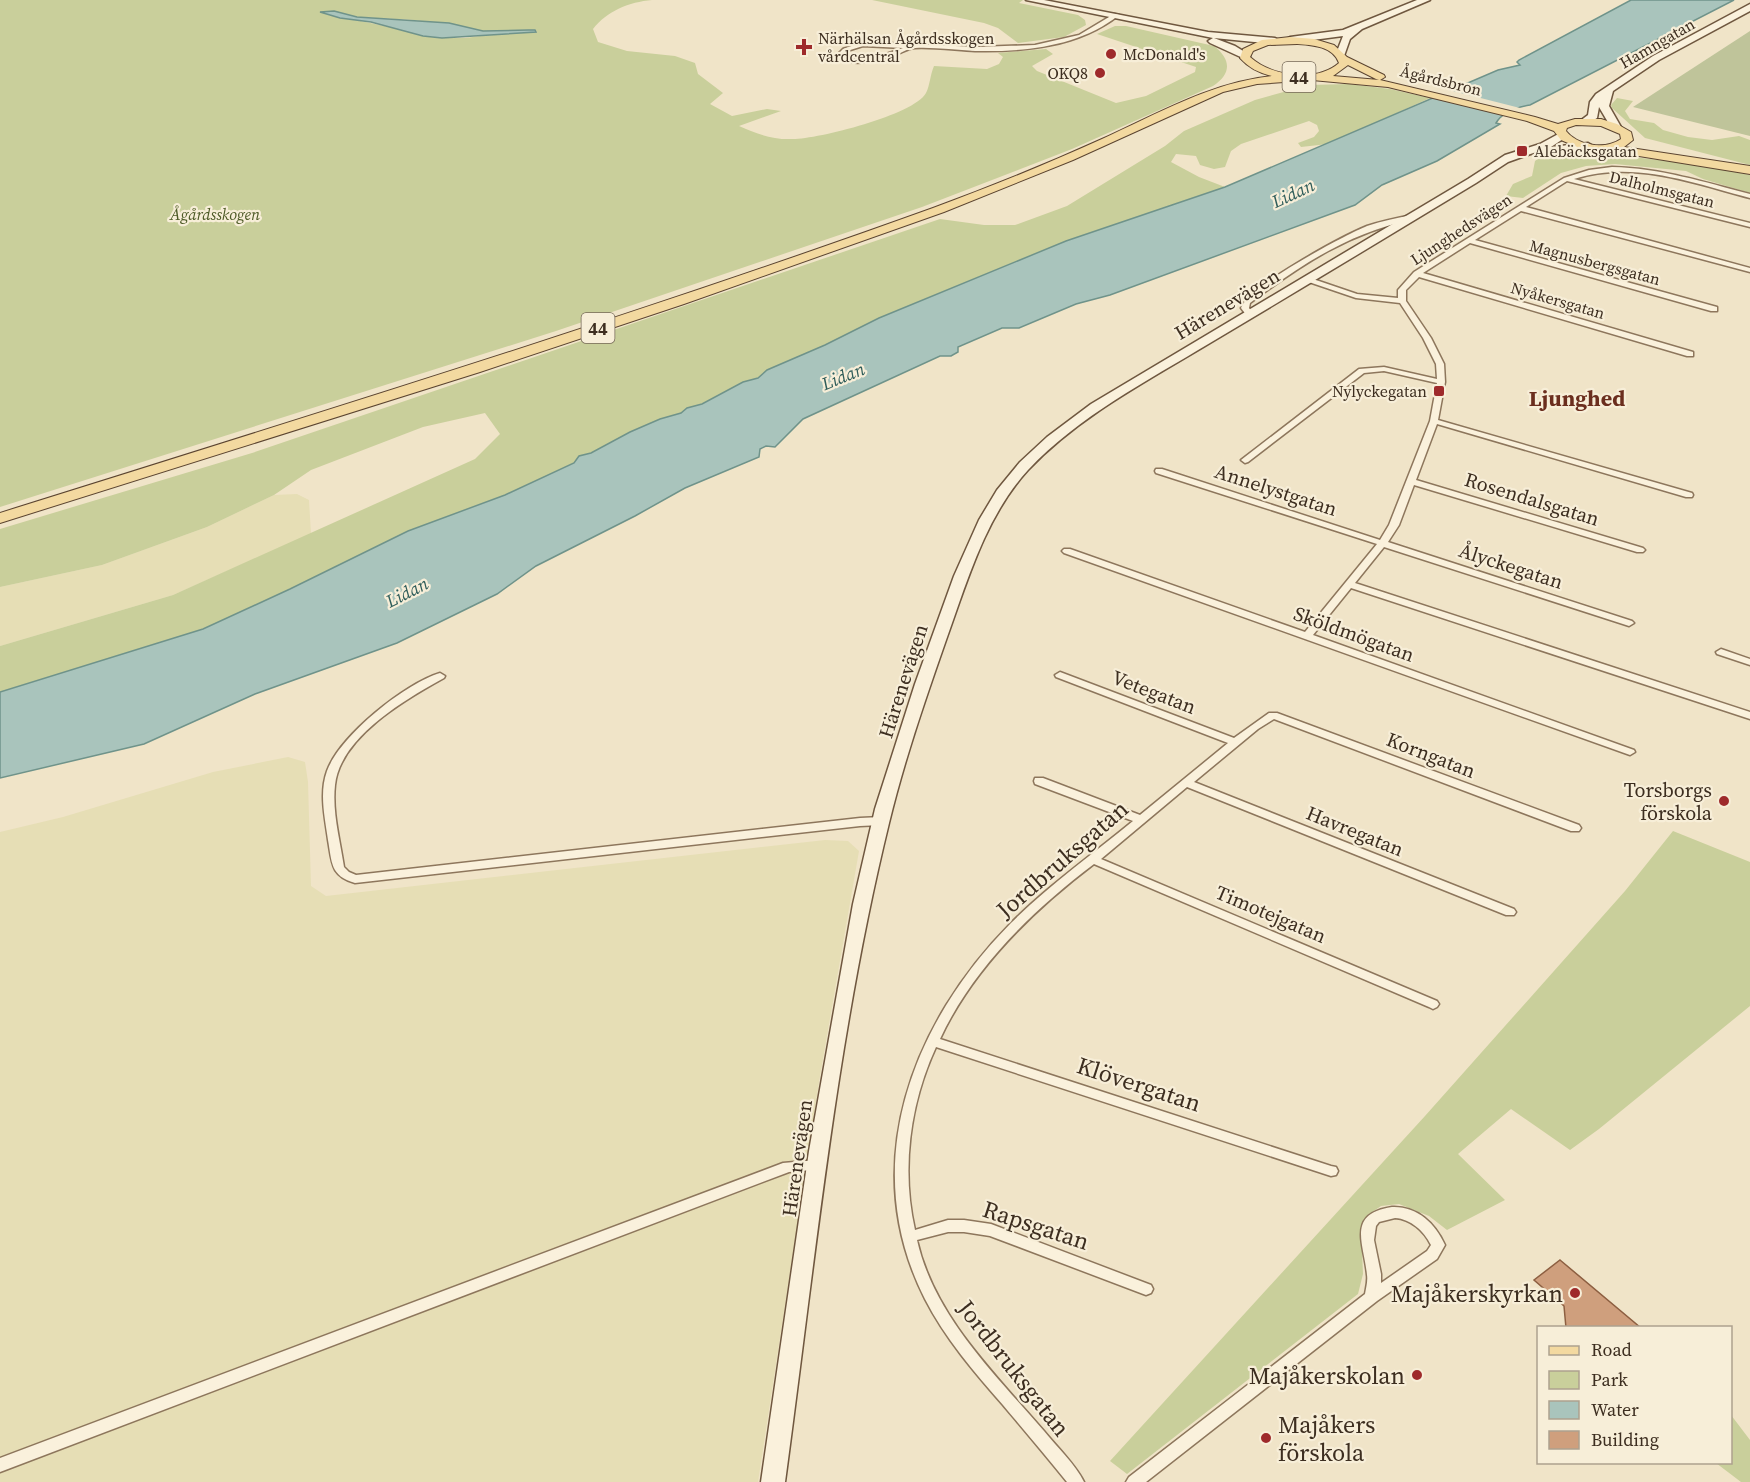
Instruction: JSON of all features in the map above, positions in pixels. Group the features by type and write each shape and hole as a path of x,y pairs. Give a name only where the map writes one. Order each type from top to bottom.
{"main road":[{"name":"44","path":"0,518 441,380 679,301 940,209 1069,158 1219,90 1257,81 1306,77 1337,71 1344,63 1342,57 1324,45 1290,40 1275,41 1252,46 1243,65 1219,90"},
{"name":"Ågårdsbron","path":"1342,57 1372,74 1414,88 1531,117 1580,121"},
{"name":"44","path":"1243,65 1266,72 1306,77"},
{"name":"Ågårdsbron","path":"1306,77 1377,82 1414,88"},
{"name":"Ågårdsbron","path":"1531,117 1561,132"},
{"name":"44","path":"1580,121 1616,127 1650,146 1745,169"},
{"path":"1561,132 1564,125 1580,121"},
{"name":"44","path":"1561,132 1572,142 1588,146 1608,147 1745,169"},
{"path":"1608,147 1624,143 1627,135"}],"street":[{"path":"1030,0 1208,34 1275,41"},
{"path":"1290,40 1345,33 1425,0"},
{"name":"Hamngatan","path":"1580,121 1593,116 1595,102 1600,96 1656,58 1750,7"},
{"path":"912,46 859,61 844,60 839,56 845,50 863,44 912,46 978,49 1035,47 1081,36 1114,16 1222,44 1243,65"},
{"path":"1342,57 1346,38 1361,28"},
{"path":"1611,89 1604,106 1616,127"},
{"name":"Härenevägen","path":"773,1482 836,1043 881,821 925,675 981,529 1003,492 1032,458 1064,430 1111,397 1412,217 1506,158 1522,151 1551,144 1561,132"},
{"name":"Härenevägen","path":"1500,163 1552,150 1588,146"},
{"name":"Ljunghedsvägen","path":"1402,302 1402,290 1417,274 1566,179 1596,170 1629,168 1659,173 1750,196"},
{"name":"Dalholmsgatan","path":"1566,179 1750,225"},
{"path":"1520,208 1750,270"},
{"path":"1250,314 1245,308 1247,302 1286,273 1353,235 1392,219 1412,217"},
{"name":"Magnusbergsgatan","path":"1470,241 1714,309"},
{"name":"Nyåkersgatan","path":"1417,274 1690,354"},
{"path":"1307,280 1356,296 1402,302 1434,351 1440,364 1441,382 1434,422 1400,515 1382,544 1307,636"},
{"path":"1245,460 1362,371 1384,369 1441,382"},
{"path":"1434,422 1689,495"},
{"name":"Annelystgatan","path":"1159,471 1382,544"},
{"name":"Rosendalsgatan","path":"1413,482 1640,550"},
{"name":"Ålyckegatan","path":"1382,544 1629,623"},
{"name":"Sköldmögatan","path":"1067,551 1630,752"},
{"path":"1349,584 1750,716"},
{"path":"1721,652 1750,662"},
{"name":"Vetegatan","path":"1060,675 1236,742"},
{"path":"440,676 386,709 339,756 331,774 329,794 339,868 345,875 355,879 881,821"},
{"name":"Jordbruksgatan","path":"1076,1482 966,1351 946,1323 924,1280 909,1237 900,1184 902,1146 909,1107 943,1020 996,946 1044,898 1094,860 1236,742 1273,715"},
{"name":"Korngatan","path":"1273,715 1575,828"},
{"path":"1039,781 1141,820"},
{"name":"Havregatan","path":"1187,783 1510,912"},
{"name":"Timotejgatan","path":"1094,860 1433,1004"},
{"name":"Klövergatan","path":"933,1041 1331,1171"},
{"path":"0,1465 788,1167 817,1166"},
{"path":"1134,1482 1372,1297 1432,1255 1438,1245 1428,1227 1405,1214 1393,1212 1380,1214 1372,1220 1367,1230 1370,1260 1375,1275 1372,1297"},
{"name":"Rapsgatan","path":"909,1237 948,1226 991,1230 1146,1289"}],"shaded area":[{"path":"297,494 309,500 311,534 173,595 0,646 0,587 102,565 207,527 274,495"},
{"path":"288,757 305,762 308,782 311,886 326,896 825,840 848,841 859,851 819,1082 758,1482 0,1482 0,832 63,817 213,772"}],"green space":[{"name":"Ågårdsskogen","path":"0,0 652,0 627,5 605,17 593,29 598,42 627,51 675,56 695,63 698,74 723,93 710,104 732,116 767,109 781,111 739,126 779,139 823,135 885,117 918,101 926,93 934,66 987,69 999,64 1003,57 998,53 1046,49 1053,54 1032,66 1037,71 1116,103 1146,96 1195,72 1196,67 1097,34 1115,26 1126,26 1214,46 1224,56 1226,72 1213,86 1072,149 922,207 556,331 0,507","holes":["334,11 357,17 414,20 483,31 528,30 465,38 442,38 327,14"]},
{"path":"872,0 1023,0 1019,3 1078,15 1085,20 1086,25 1064,37 1018,43 998,28 984,23"},
{"path":"1750,31 1750,136 1633,107"},
{"path":"1349,84 1390,89 1430,98 1328,144 1301,147 1298,143 1314,137 1319,131 1317,125 1309,121 1241,144 1231,151 1225,167 1214,169 1200,165 1196,156 1176,154 1171,162 1199,177 1225,187 1066,241 879,318 767,370 758,378 743,382 702,404 660,419 591,453 579,456 574,463 505,495 408,531 203,629 0,692 0,646 173,595 475,459 500,434 485,413 423,427 311,470 274,495 207,527 102,565 0,587 0,529 252,453 940,219 984,225 1015,225 1067,206 1165,146 1184,131 1255,100 1309,85"},
{"path":"1617,98 1633,101 1625,111 1630,119 1654,123 1663,130 1688,137 1712,140 1739,136 1750,140 1750,165 1645,138 1612,108 1611,105"},
{"path":"1572,150 1702,165 1750,175 1750,193 1703,179 1686,171 1615,164 1586,166 1561,173 1523,198 1506,196 1513,184 1532,176 1535,161 1539,158"},
{"path":"1673,831 1750,862 1750,1006 1570,1150 1511,1109 1458,1154 1505,1200 1447,1230 1429,1216 1399,1204 1381,1206 1368,1215 1361,1227 1363,1274 1358,1294 1127,1474 1110,1461 1425,1116 1625,891"},
{"path":"1732,1416 1750,1440 1750,1482 1741,1482 1717,1464 1732,1464"}],"water":[{"name":"Lidan","path":"1631,0 1734,0 1530,105 1516,108 1499,119 1496,123 1500,124 1437,161 1382,185 1355,205 1110,295 1076,304 1019,328 1002,328 958,347 958,352 951,356 940,356 803,419 775,447 766,446 760,449 759,457 685,488 536,566 497,594 397,643 255,694 144,744 0,778 0,692 203,629 408,531 505,495 574,463 579,456 591,453 660,419 702,404 743,382 758,378 767,370 879,318 1066,241 1225,187 1498,70 1520,65 1517,62 1519,60"},
{"path":"334,11 357,17 449,23 483,31 535,30 536,32 442,38 423,36 371,22 340,18 320,12"}],"pier":[{"path":"1445,89 1524,109 1508,116 1428,96"}],"building":[{"name":"Majåkerskyrkan","path":"1560,1260 1639,1326 1566,1326 1564,1306 1534,1280"}],"place":[{"name":"Närhälsan Ågårdsskogen vårdcentral","path":"804,47"},
{"name":"McDonald's","path":"1111,54"},
{"name":"OKQ8","path":"1100,73"},
{"name":"Alebäcksgatan","path":"1522,151"},
{"name":"Nylyckegatan","path":"1439,391"},
{"name":"Torsborgs förskola","path":"1724,801"},
{"name":"Majåkerskyrkan","path":"1575,1293"},
{"name":"Majåkerskolan","path":"1417,1375"},
{"name":"Majåkers förskola","path":"1266,1438"}],"district":[{"name":"Ljunghed","path":"1577,398"}]}
